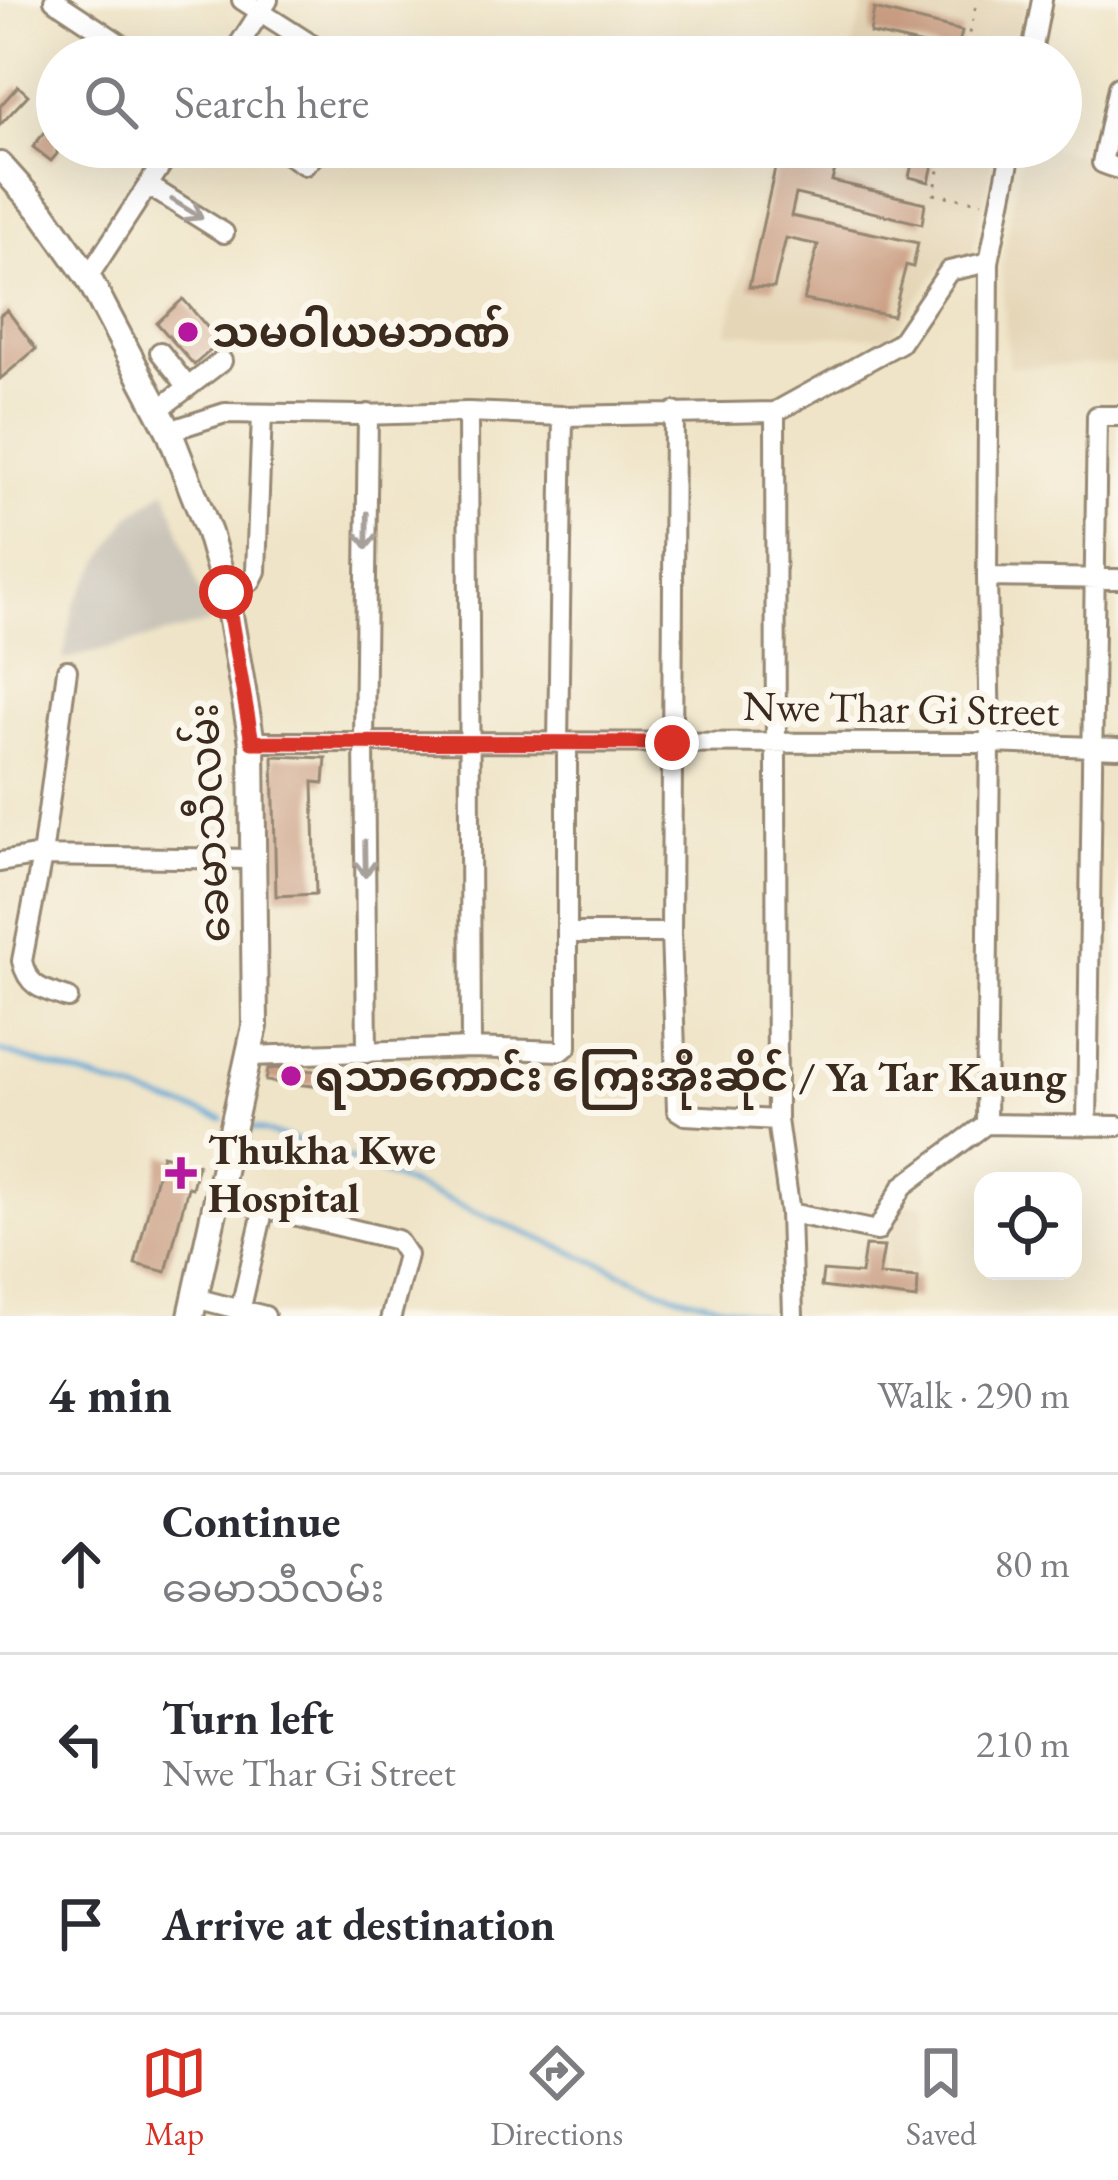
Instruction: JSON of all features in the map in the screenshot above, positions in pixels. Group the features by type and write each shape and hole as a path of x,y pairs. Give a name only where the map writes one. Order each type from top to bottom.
{"main road":[{"name":"ခေမာသီလမ်း","path":"0,165 43,213 88,277 164,420 209,533 226,592 252,742 255,1026 193,1307"}],"street":[{"path":"53,0 108,36"},
{"path":"242,0 264,6 304,36"},
{"path":"1034,36 1042,0"},
{"path":"245,36 264,6"},
{"path":"1118,87 1102,163 1118,169"},
{"path":"88,277 160,168"},
{"path":"986,1124 989,262 1008,168"},
{"path":"149,186 224,232"},
{"path":"164,420 232,413 563,416 775,412 900,343 949,271 989,262"},
{"path":"160,352 188,387"},
{"path":"164,420 188,387 222,361"},
{"path":"468,412 471,1048"},
{"path":"674,412 671,933 677,1109 685,1115 777,1120"},
{"path":"775,412 777,1120 790,1213 793,1309"},
{"path":"226,592 255,576 262,414"},
{"path":"367,1053 368,414"},
{"path":"251,1056 471,1048 561,1051 567,1046 570,933 562,743 563,416"},
{"path":"1087,1126 1097,416 1118,416"},
{"path":"987,577 1118,579"},
{"path":"67,670 22,961 35,987 68,998"},
{"name":"Nwe Thar Gi Street","path":"252,742 990,742 1118,748"},
{"path":"3,860 38,856 254,859"},
{"path":"570,933 671,933"},
{"path":"790,1213 877,1231 903,1186 986,1124 1118,1126"},
{"path":"219,1197 397,1240 407,1255 391,1316"},
{"path":"240,1313 264,1207"},
{"path":"193,1307 265,1316"}],"path":[{"path":"969,36 977,0"},
{"path":"940,168 934,194 982,202"}],"shaded area":[{"path":"866,0 1026,0 1018,36 856,36"},
{"path":"1082,156 1118,164 1118,364 1009,367 1001,270 1019,168 1082,168"},
{"path":"769,168 991,168 970,265 944,262 890,337 727,333"},
{"path":"166,489 210,623 63,660 75,602 129,517"},
{"path":"894,1203 926,1206 916,1271 886,1270"}],"building":[{"path":"874,9 962,31 961,36 870,33"},
{"path":"18,86 28,95 0,125 0,106"},
{"path":"775,168 835,168 832,181 925,203 922,224 796,194 791,216 918,243 913,267 906,265 893,316 804,300 818,245 786,238 774,288 749,287"},
{"path":"911,168 932,168 929,182 909,177"},
{"name":"သမဝါယမဘဏ်","path":"183,299 220,342 194,365 157,323"},
{"path":"7,310 36,349 0,379 0,315"},
{"path":"273,756 326,758 324,783 313,782 316,894 276,896"},
{"name":"ရသာကောင်း ကြေးအိုးဆိုင် / Ya Tar Kaung","path":"268,1069 316,1071 314,1086 266,1081"},
{"path":"162,1155 198,1164 166,1272 135,1264"},
{"path":"865,1246 884,1247 879,1275 918,1278 917,1299 821,1287 823,1271 861,1274"}],"waterway":[{"path":"0,1051 223,1119"},
{"path":"246,1126 324,1149 673,1294 763,1316"}],"place":[{"name":"သမဝါယမဘဏ်","path":"188,332"},
{"name":"ရသာကောင်း ကြေးအိုးဆိုင် / Ya Tar Kaung","path":"291,1076"},
{"name":"Thukha Kwe Hospital","path":"181,1173"}],"route":[{"path":"226,592 252,742 672,743"}]}
